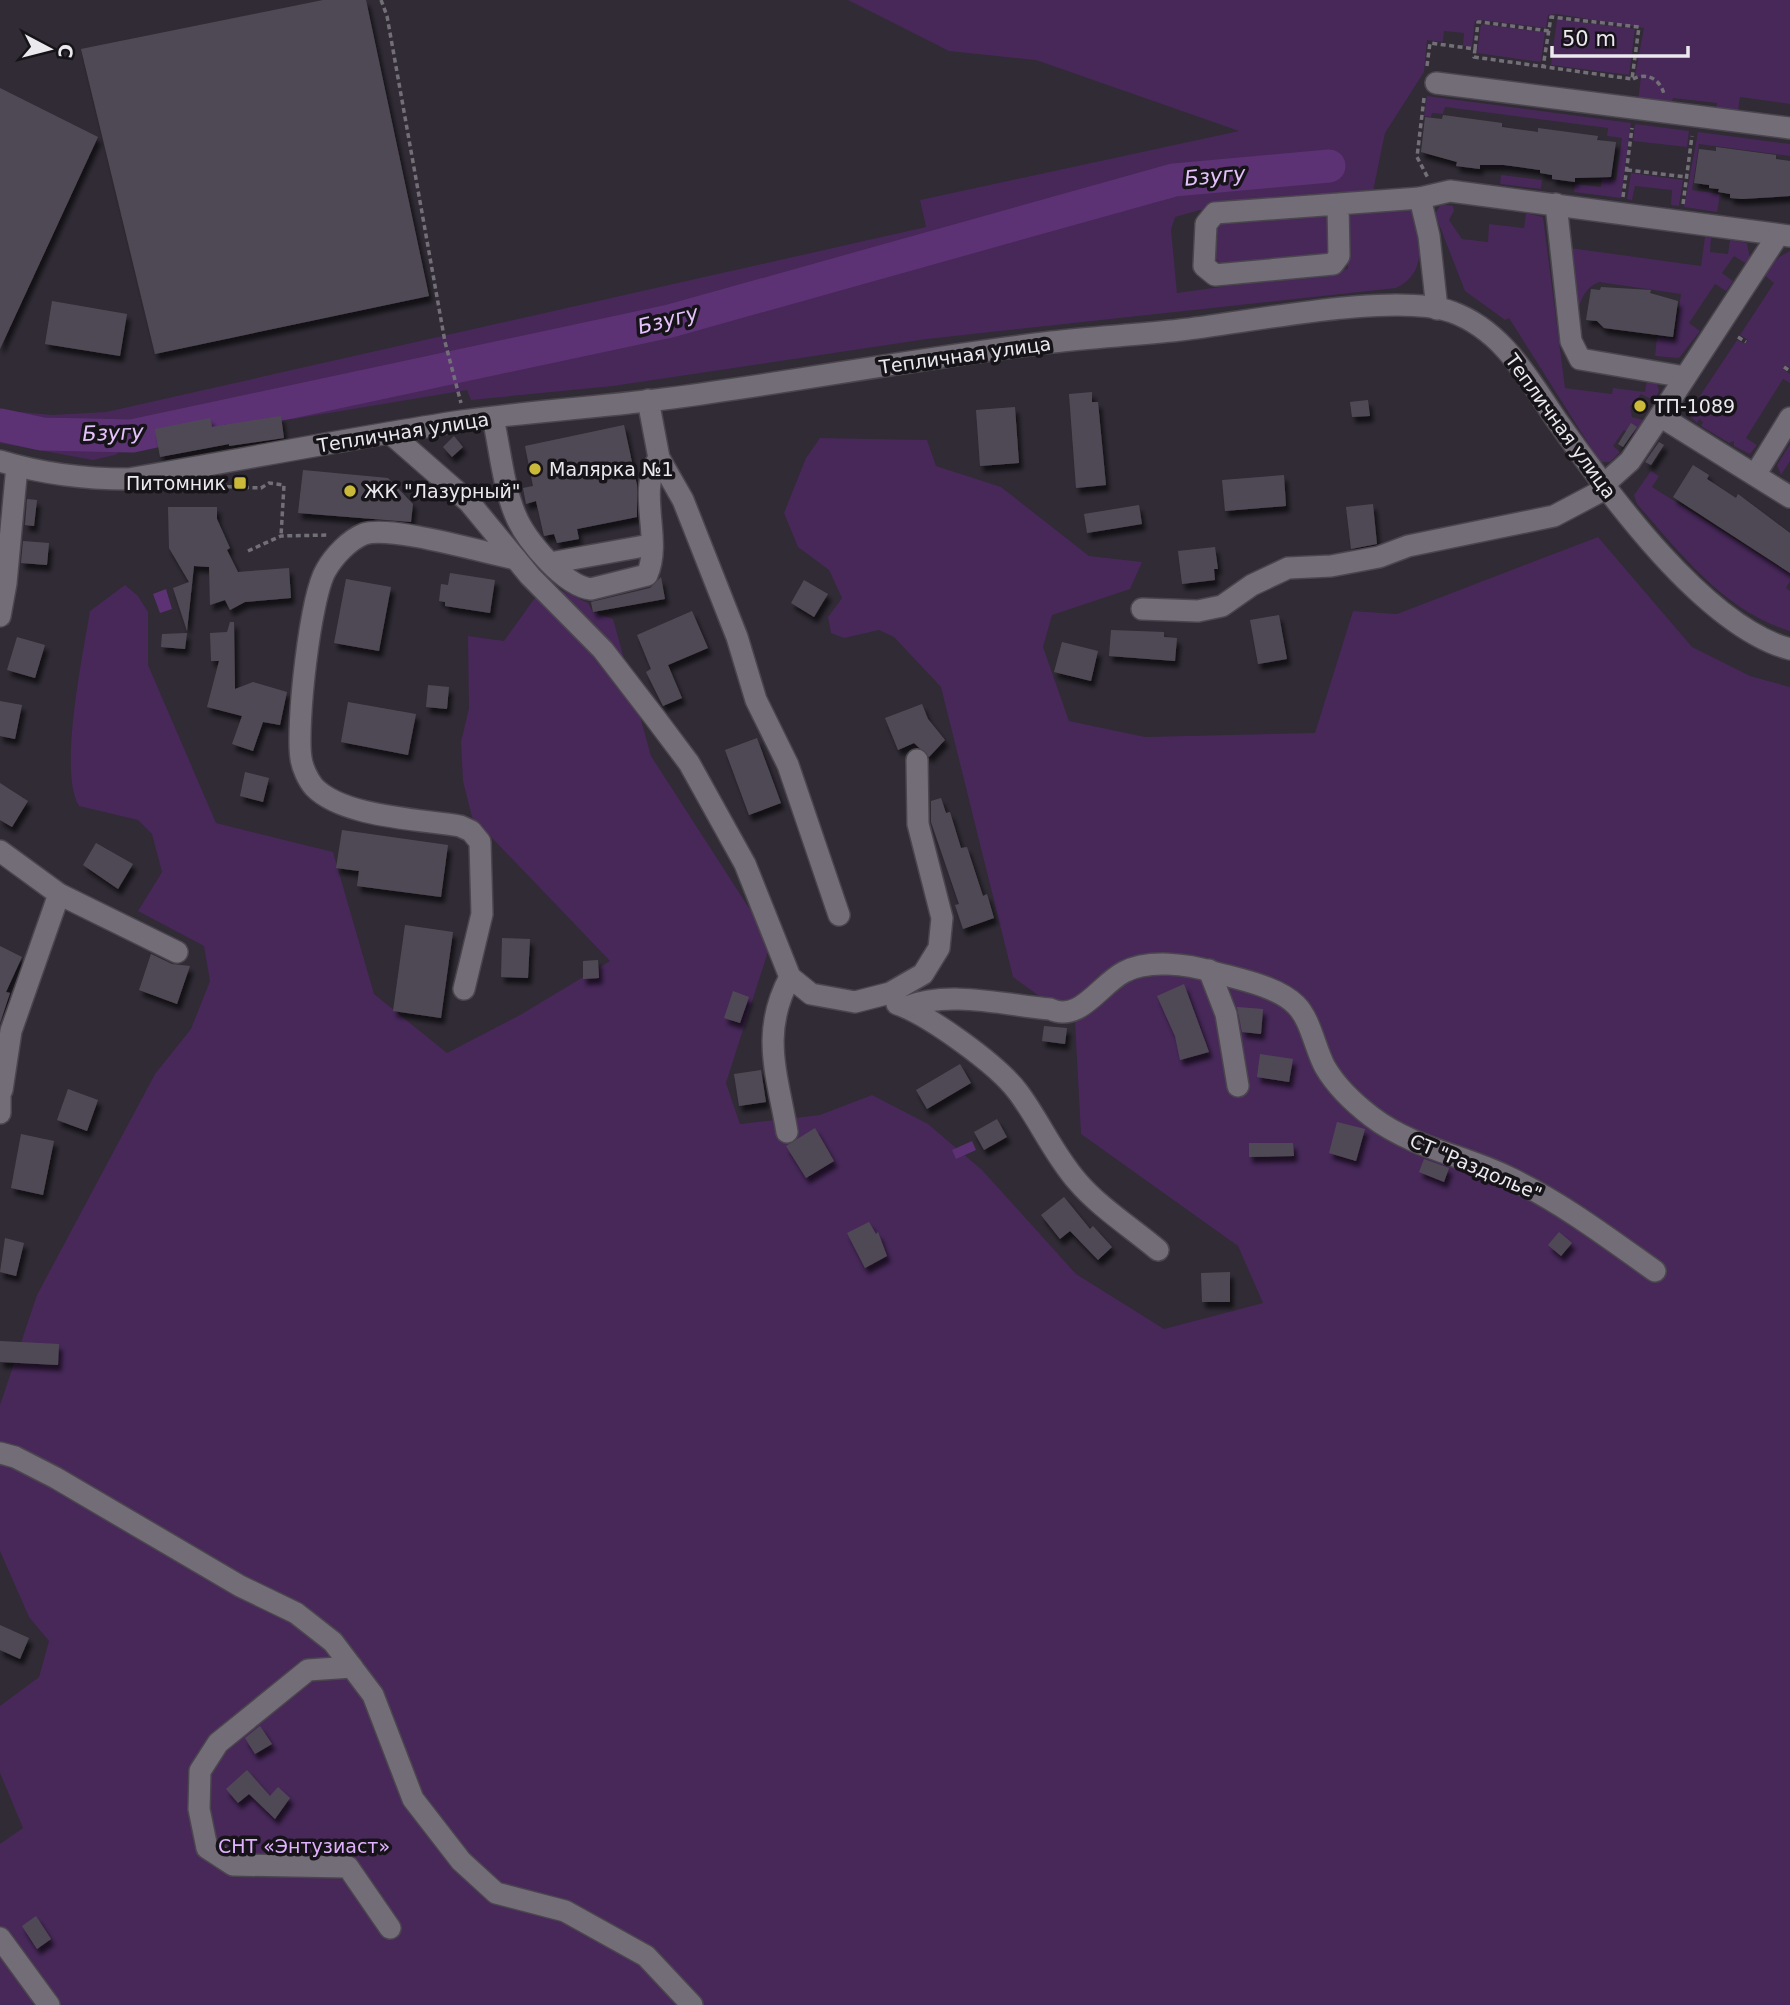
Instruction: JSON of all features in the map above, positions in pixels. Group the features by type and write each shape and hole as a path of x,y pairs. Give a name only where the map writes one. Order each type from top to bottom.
{"street":[{"path":"1429,80 1790,128"},
{"path":"1424,189 1437,309"},
{"path":"1142,609 1198,611 1222,606 1252,585 1288,568 1331,566 1379,557 1408,546 1554,516 1605,489 1611,479 1630,461 1784,236 1556,204 1424,189 1338,204 1215,213 1206,224 1204,266 1208,272 1216,275 1333,264 1339,256 1338,204"},
{"path":"1556,204 1571,341 1580,359 1685,377"},
{"name":"Тепличная улица","path":"8,464 86,479 128,478 390,433 649,400 1052,342 1355,308 1402,306 1437,309 1462,317 1495,337 1517,361 1605,489 1721,614 1765,640 1790,649"},
{"path":"649,400 659,458 683,500 737,637 756,700 788,765 839,915"},
{"path":"1660,416 1790,497"},
{"path":"493,418 514,513 551,563 574,584 591,589 647,576 650,482 659,458"},
{"path":"1755,475 1790,418"},
{"path":"390,433 469,502 516,559 603,650 689,763 745,864 790,977 811,994 831,1000 855,1002 890,993 923,974 939,948 942,918 918,824 917,760"},
{"path":"0,616 8,464"},
{"path":"464,989 482,914 480,842 471,831 460,826 347,807 329,800 311,784 301,760 300,721 308,647 324,572 351,542 365,534 390,534 516,559"},
{"path":"551,563 650,545"},
{"path":"0,851 59,894 177,952"},
{"path":"0,1113 1,1089 11,1031 59,894"},
{"name":"СТ \"Раздолье\"","path":"906,1007 922,1001 941,999 1050,1009 1062,1015 1075,1012 1125,971 1155,964 1209,970 1281,994 1297,1006 1326,1068 1343,1091 1373,1117 1414,1143 1505,1175 1558,1202 1655,1271"},
{"path":"1209,970 1226,1014 1238,1086"},
{"path":"787,1132 772,1033 777,1002 790,977"},
{"path":"876,996 906,1007 998,1072 1017,1091 1057,1157 1079,1184 1158,1250"},
{"path":"0,1453 56,1478 240,1586 296,1613 333,1642 373,1695 413,1799 461,1861 496,1892 565,1911 646,1956 692,2005"},
{"path":"352,1667 308,1670 218,1744 200,1771 199,1809 207,1848 233,1865 348,1867 390,1928"},
{"path":"0,1938 48,2005"}],"path":[{"path":"381,0 387,16 454,381"},
{"path":"1543,67 1550,17 1639,27 1632,79"},
{"path":"1549,31 1478,22 1474,57 1632,79 1647,76 1662,85 1665,100"},
{"path":"1424,189 1417,157 1429,80 1430,43 1475,49"},
{"path":"1622,205 1633,122"},
{"path":"1681,214 1693,130"},
{"path":"1627,170 1686,177"},
{"path":"1738,337 1746,342"},
{"path":"1784,367 1790,371"},
{"path":"269,483 284,485 281,536"},
{"path":"248,551 281,536 329,535"}],"green space":[{"path":"848,0 1790,0 1790,104 1740,97 1738,111 1716,109 1717,103 1673,98 1671,105 1638,101 1641,77 1635,76 1644,28 1557,14 1548,15 1546,28 1480,20 1475,21 1472,47 1463,46 1464,33 1444,31 1443,42 1427,40 1424,72 1385,133 1372,196 1200,210 1175,217 1171,230 1177,293 1348,269 1346,223 1349,212 1411,209 1414,211 1418,233 1418,265 1406,281 1396,288 927,339 613,386 471,400 467,390 293,419 223,415 140,439 115,455 93,460 0,443 0,410 52,415 106,412 926,227 920,200 1239,131 1036,60 949,51"},
{"path":"1557,19 1635,29 1629,75 1551,65"},
{"path":"1481,24 1545,32 1541,62 1477,53"},
{"path":"1427,96 1631,123 1621,198 1574,192 1575,184 1601,187 1602,178 1616,180 1622,138 1607,136 1608,128 1445,107 1443,114 1432,113 1431,117 1424,116"},
{"path":"1635,124 1689,131 1687,147 1633,141"},
{"path":"1698,132 1790,144 1790,156 1699,144 1692,190 1720,194 1717,212 1684,207"},
{"path":"1631,173 1683,180 1679,206 1671,205 1672,190 1635,186 1632,200 1627,199"},
{"path":"1501,175 1542,180 1541,189 1500,184"},
{"path":"1327,204 1332,256 1223,267 1213,255 1216,220"},
{"path":"1441,204 1453,206 1454,211 1449,220 1462,239 1488,242 1489,224 1524,228 1526,213 1543,217 1565,388 1612,394 1613,388 1645,392 1647,380 1657,383 1659,391 1655,401 1641,394 1630,407 1632,417 1643,420 1633,436 1624,430 1613,446 1620,452 1610,462 1600,462 1509,318 1505,320 1465,291 1435,214"},
{"path":"1705,237 1711,238 1710,252 1728,254 1730,240 1747,243 1750,258 1745,263 1734,256 1722,273 1733,281 1726,291 1715,284 1689,323 1700,331 1679,358 1655,356 1657,337 1675,339 1681,294 1599,282 1585,293 1576,322 1570,248 1701,266"},
{"path":"1790,251 1790,368 1785,365 1783,369 1790,374 1790,383 1783,379 1746,438 1757,445 1750,454 1734,446 1734,441 1729,443 1701,426 1703,422 1699,419 1697,423 1685,411 1694,405 1737,340 1745,344 1748,340 1740,335 1774,283 1764,275 1779,257"},
{"name":"СНТ «Энтузиаст»","path":"820,438 927,440 936,466 1001,487 1089,556 1142,562 1130,589 1052,615 1043,647 1069,721 1145,737 1315,733 1353,611 1397,614 1598,537 1692,647 1750,676 1790,687 1790,2005 0,2005 0,1844 23,1828 0,1773 0,1706 39,1677 49,1641 29,1617 0,1551 0,1405 37,1295 155,1074 191,1029 210,981 204,946 138,911 162,872 152,834 138,820 79,806 73,790 71,741 90,611 125,585 138,596 148,612 148,665 216,823 333,852 374,994 447,1053 520,1015 610,961 472,817 463,781 461,742 469,708 468,636 504,641 534,599 563,591 588,603 593,612 613,619 651,756 771,942 726,1083 740,1124 820,1115 872,1095 928,1124 982,1170 1076,1274 1164,1329 1263,1303 1238,1246 1081,1134 1075,1022 1013,977 941,687 894,637 879,630 844,638 831,633 828,617 842,598 829,570 798,547 784,513 806,458"},
{"path":"1790,444 1790,461 1781,475 1777,465"},
{"path":"1651,471 1659,476 1652,487 1788,572 1790,569 1790,581 1786,588 1790,591 1790,631 1744,610 1724,595 1687,561 1637,504 1634,495"}],"shaded area":[{"path":"166,589 172,609 160,613 153,594"},
{"path":"972,1141 976,1150 956,1159 952,1150"}],"building":[{"path":"323,0 366,0 429,296 155,354 81,49"},
{"path":"0,88 98,137 0,349"},
{"path":"1443,115 1502,123 1502,127 1538,132 1538,128 1598,136 1597,140 1616,142 1611,177 1575,178 1575,182 1552,179 1552,175 1540,173 1540,170 1504,165 1480,165 1480,169 1456,166 1457,162 1421,152 1425,117 1442,119"},
{"path":"1716,147 1776,155 1776,159 1790,161 1790,196 1730,198 1730,194 1718,192 1719,189 1694,183 1699,149 1716,151"},
{"path":"1601,287 1651,290 1650,293 1678,301 1673,337 1604,328 1597,321 1586,320 1591,289 1600,290"},
{"path":"52,301 127,314 120,356 45,344"},
{"path":"1092,392 1092,402 1098,402 1106,485 1076,488 1069,394"},
{"path":"1368,400 1370,416 1352,417 1350,402"},
{"path":"1015,407 1019,463 980,466 976,410"},
{"path":"281,416 284,438 229,444 160,457 155,429 210,418 212,427"},
{"path":"1631,423 1637,427 1623,447 1618,444"},
{"path":"624,425 637,485 637,517 577,529 579,539 557,543 554,534 544,536 536,501 526,504 523,488 533,486 525,446"},
{"path":"454,436 463,447 452,457 443,447"},
{"path":"1659,442 1664,445 1651,465 1645,462"},
{"path":"1693,465 1709,475 1707,479 1736,498 1738,494 1790,533 1790,573 1673,497"},
{"name":"ЖК \"Лазурный\"","path":"303,470 388,478 413,504 411,522 298,513"},
{"path":"1284,475 1286,506 1225,511 1222,480"},
{"path":"27,499 37,500 34,526 25,525"},
{"path":"1373,504 1377,544 1351,549 1346,507"},
{"path":"1139,505 1142,524 1087,533 1084,514"},
{"path":"168,507 217,507 217,519 230,548 227,550 238,572 289,568 291,598 245,602 230,610 225,600 210,605 209,567 194,566 187,631 173,588 189,582 169,548"},
{"path":"23,541 49,543 47,565 21,563"},
{"path":"1215,547 1218,569 1214,569 1215,580 1182,584 1178,551"},
{"path":"450,573 495,580 490,613 445,606 445,602 439,601 441,584 448,585"},
{"path":"661,577 665,599 593,612 591,602 650,588"},
{"path":"346,579 391,587 379,651 334,643"},
{"path":"804,580 828,594 814,617 791,603"},
{"path":"692,611 708,648 668,665 682,698 663,706 646,672 651,669 637,635"},
{"path":"1279,615 1287,659 1258,664 1250,620"},
{"path":"230,622 234,622 235,689 253,682 287,692 280,725 263,722 253,751 232,744 242,716 207,707 219,661 211,661 210,633 227,632"},
{"path":"1111,630 1164,632 1164,637 1177,638 1175,661 1109,656"},
{"path":"187,633 185,649 161,647 162,634"},
{"path":"17,637 45,645 35,678 7,670"},
{"path":"1062,642 1098,651 1091,681 1054,672"},
{"path":"428,685 449,687 447,709 426,707"},
{"path":"0,701 22,705 15,739 0,736"},
{"path":"348,702 416,714 408,755 341,742"},
{"path":"922,704 928,719 945,740 929,757 914,743 898,750 885,718"},
{"path":"757,738 781,803 749,815 725,750"},
{"path":"245,772 269,778 263,802 240,796"},
{"path":"0,783 28,801 12,827 0,820"},
{"path":"941,798 946,813 950,812 961,848 967,847 983,896 987,894 994,918 963,929 955,905 959,904 931,822 931,801"},
{"path":"342,830 448,845 441,897 357,886 359,871 336,868"},
{"path":"96,843 133,864 118,889 83,865"},
{"path":"405,925 453,932 441,1018 393,1011"},
{"path":"502,938 530,939 528,978 501,977"},
{"path":"0,946 22,957 6,992 10,993 0,1023"},
{"path":"151,954 172,964 190,966 177,1004 139,990"},
{"path":"598,960 599,978 583,979 583,961"},
{"path":"1184,984 1209,1052 1180,1060 1175,1036 1157,996"},
{"path":"733,991 749,997 740,1023 724,1018"},
{"path":"1237,1007 1263,1009 1261,1034 1242,1032"},
{"path":"1044,1026 1067,1028 1065,1044 1042,1041"},
{"path":"1260,1054 1293,1059 1289,1082 1257,1077"},
{"path":"960,1064 971,1083 927,1109 916,1090"},
{"path":"761,1070 766,1102 739,1106 734,1074"},
{"path":"68,1089 98,1100 87,1131 57,1120"},
{"path":"997,1119 1007,1137 984,1150 974,1132"},
{"path":"1337,1122 1365,1129 1356,1161 1329,1153"},
{"path":"815,1128 834,1161 806,1178 786,1146"},
{"path":"21,1134 54,1141 43,1195 11,1188"},
{"path":"1249,1143 1293,1143 1294,1156 1249,1157"},
{"path":"1424,1159 1449,1168 1444,1182 1419,1172"},
{"path":"1064,1197 1090,1229 1093,1226 1112,1247 1098,1260 1070,1231 1060,1239 1041,1215"},
{"path":"869,1222 876,1234 878,1232 887,1256 865,1268 847,1233"},
{"path":"1559,1232 1572,1243 1561,1256 1548,1245"},
{"path":"5,1238 24,1243 16,1276 0,1272"},
{"path":"1230,1272 1230,1302 1202,1302 1201,1273"},
{"path":"0,1341 59,1344 58,1365 0,1362"},
{"path":"0,1625 29,1638 20,1659 0,1650"},
{"path":"260,1726 272,1744 255,1754 245,1738"},
{"path":"247,1770 270,1796 278,1787 290,1798 275,1819 249,1794 238,1803 226,1789"},
{"path":"36,1916 51,1939 37,1949 22,1926"}],"waterway":[{"name":"Бзугу","path":"0,425 42,434 132,436 670,321 1174,180 1329,166"}],"place":[{"name":"ТП-1089","path":"1640,406"},
{"name":"Малярка №1","path":"535,469"},
{"name":"Питомник","path":"240,483"},
{"name":"ЖК \"Лазурный\"","path":"350,491"}]}
